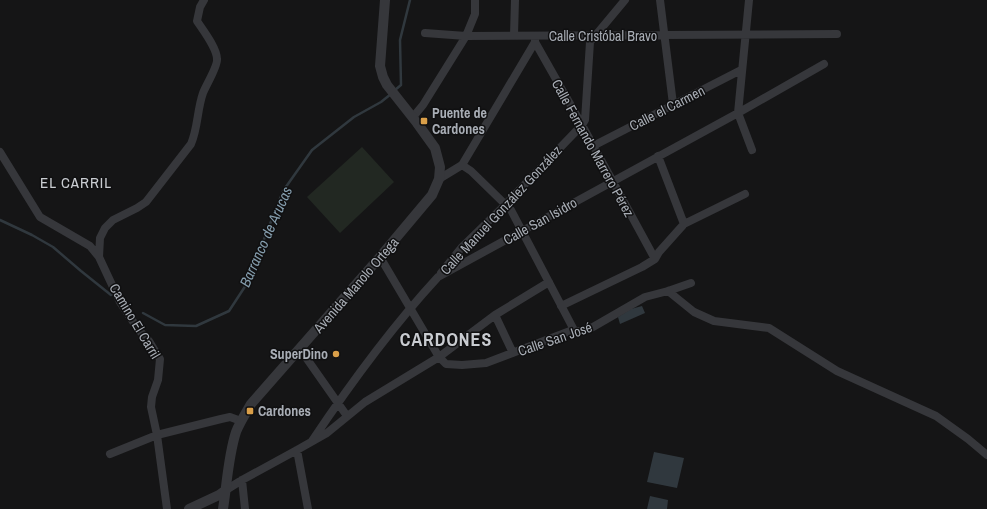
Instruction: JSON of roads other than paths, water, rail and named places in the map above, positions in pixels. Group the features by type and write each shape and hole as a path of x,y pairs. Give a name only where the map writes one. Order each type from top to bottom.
{"street":[{"name":"Camino El Carril","path":"157,436 151,406 152,397 158,380 160,359 149,341 138,329 120,302 99,257 100,238 104,228 113,220 146,202 191,144 195,135 198,111 203,94 218,60 216,52 197,21 200,7 204,0"},
{"name":"Avenida Manolo Ortega","path":"223,509 235,439 241,421 251,404 380,258 432,195 439,179 440,167 435,148 413,117 387,86 383,77 380,66 385,0"},
{"path":"413,117 423,105 466,36 475,14 475,0"},
{"path":"514,0 514,35"},
{"path":"582,125 585,120 590,42 625,0"},
{"path":"660,0 673,104"},
{"path":"749,0 738,112 752,150"},
{"name":"Calle Cristóbal Bravo","path":"425,33 466,36 514,35 535,39 596,34 837,34"},
{"path":"439,179 462,165 535,39"},
{"name":"Calle Fernando Marrero Pérez","path":"535,39 655,259"},
{"name":"Calle San Isidro","path":"312,441 367,363 410,307 438,277 824,64"},
{"name":"Calle el Carmen","path":"593,146 741,70"},
{"name":"Calle Manuel González González","path":"438,277 462,247 582,125"},
{"path":"0,152 40,217 90,246 99,257"},
{"path":"658,156 684,224"},
{"path":"462,165 471,171 504,206 510,210 574,330"},
{"path":"562,306 642,267 655,259 659,252 684,224 745,194"},
{"path":"380,258 440,357"},
{"path":"189,509 219,495 242,480 327,433 365,402 440,357 495,315 549,282"},
{"name":"Calle San José","path":"440,357 446,364 462,365 486,363 574,330 583,331 593,327 645,297 691,283"},
{"path":"668,291 694,312 714,321 769,328 837,371 936,416 987,455"},
{"path":"495,315 513,353"},
{"path":"300,349 347,416"},
{"path":"110,454 157,436 226,418 230,417 241,421"},
{"path":"157,436 167,509"},
{"path":"297,450 308,509"},
{"path":"242,480 245,509"},
{"path":"203,502 213,504 218,509"}],"waterway":[{"name":"Barranco de Arucas","path":"395,90 401,85 400,40 410,0"},
{"name":"Barranco de Arucas","path":"143,313 165,325 196,326 229,311 246,285 283,191 312,150 354,117 381,102 391,94"},
{"name":"Barranco de Arucas","path":"0,220 53,247 111,295"}],"place":[{"name":"Puente de Cardones","path":"424,121"},
{"name":"SuperDino","path":"336,354"},
{"name":"Cardones","path":"250,411"}],"district":[{"name":"EL CARRIL","path":"76,183"},
{"name":"CARDONES","path":"446,340"}]}
